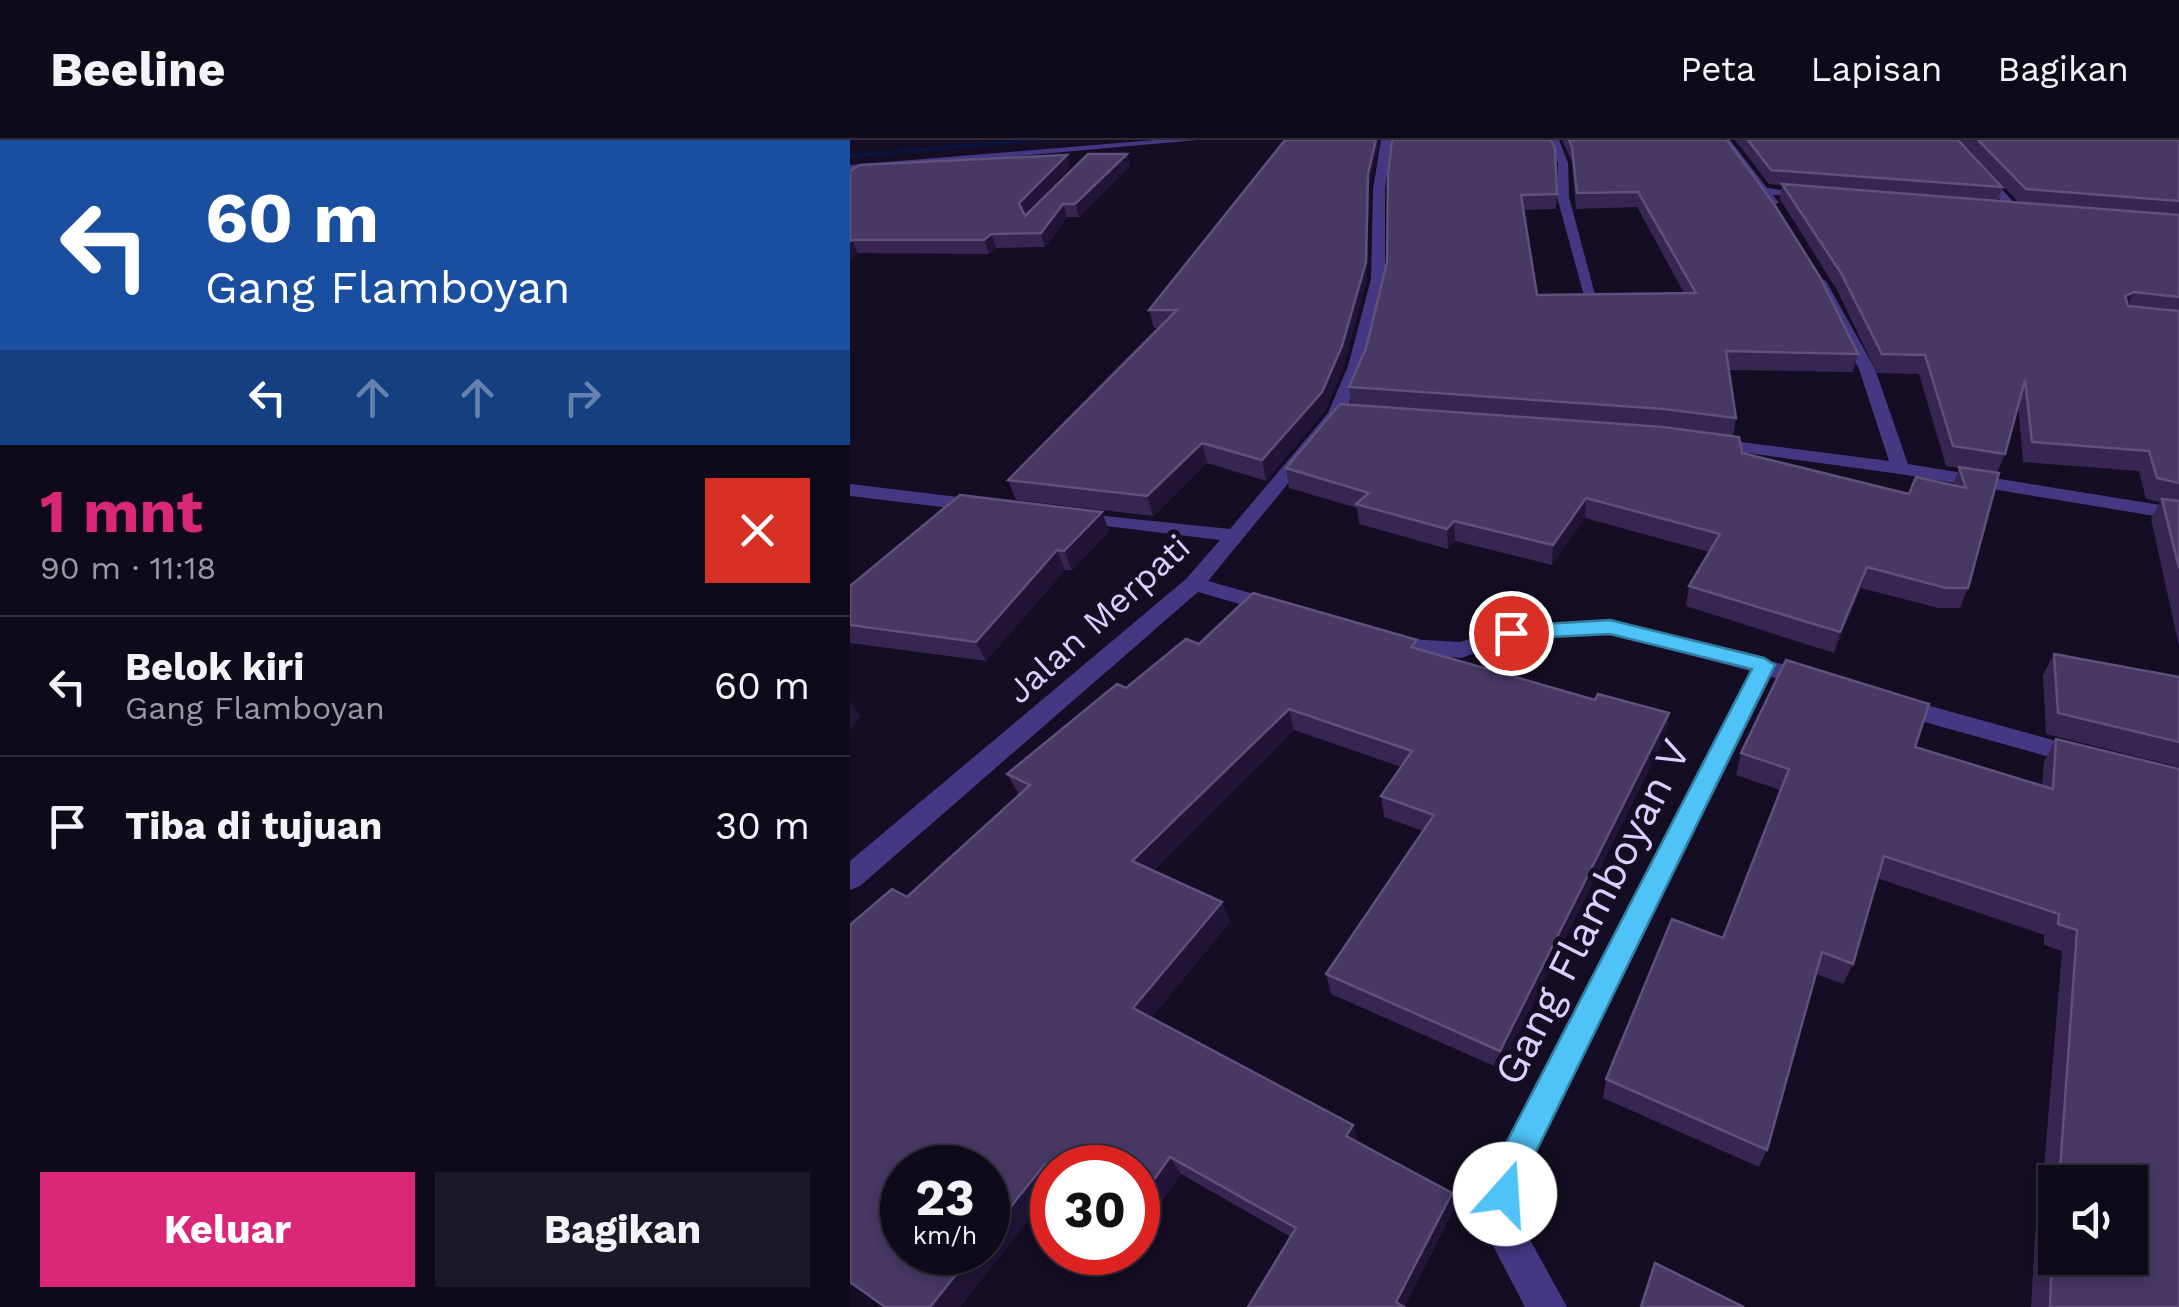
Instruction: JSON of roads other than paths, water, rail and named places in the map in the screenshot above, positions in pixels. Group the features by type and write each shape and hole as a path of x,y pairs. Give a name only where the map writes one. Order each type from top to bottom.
{"street":[{"path":"850,168 1192,140"},
{"name":"Jalan Merpati","path":"850,878 1194,584 1233,535 1346,414 1378,279 1379,189 1386,140"},
{"path":"1554,140 1563,163 1563,198 1593,303"},
{"path":"1725,140 1766,191 1785,224"},
{"path":"1952,140 2015,210"},
{"path":"1088,160 1098,148"},
{"path":"1766,191 1833,197"},
{"path":"1996,209 2033,212"},
{"path":"1814,273 1867,370 1900,468"},
{"path":"1696,441 1900,468 2179,514"},
{"path":"850,490 1003,508"},
{"path":"1061,515 1233,535"},
{"path":"1194,584 1302,615"},
{"path":"1355,630 1409,646 1461,650 1511,633 1610,627 1836,687"},
{"name":"Gang Flamboyan V","path":"1547,1307 1498,1221 1512,1166 1764,665"},
{"path":"1871,698 1977,731 2106,763"}],"waterway":[{"path":"850,156 1046,140"}]}
